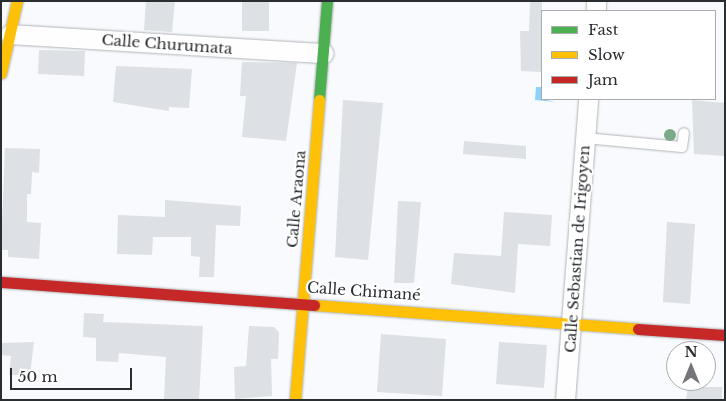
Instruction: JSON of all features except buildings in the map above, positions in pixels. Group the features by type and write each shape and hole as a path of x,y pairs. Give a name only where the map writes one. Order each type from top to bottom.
{"street":[{"name":"Calle Araona","path":"295,400 328,1"},
{"path":"1,73 17,2"},
{"name":"Calle Churumata","path":"10,34 323,53"},
{"name":"Calle Sebastian de Irigoyen","path":"565,400 588,100"},
{"name":"Calle Chimané","path":"1,282 302,301 725,335"}],"lane":[{"path":"585,138 682,147 684,132"}],"water":[{"path":"536,87 541,87 541,100 555,102 535,100"}],"traffic: fast":[{"path":"319,100 327,1"}],"traffic: slow":[{"path":"1,73 17,1"},
{"path":"295,400 319,100"},
{"path":"314,305 638,329"}],"traffic: jam":[{"path":"1,282 314,305"},
{"path":"638,329 725,335"}]}
